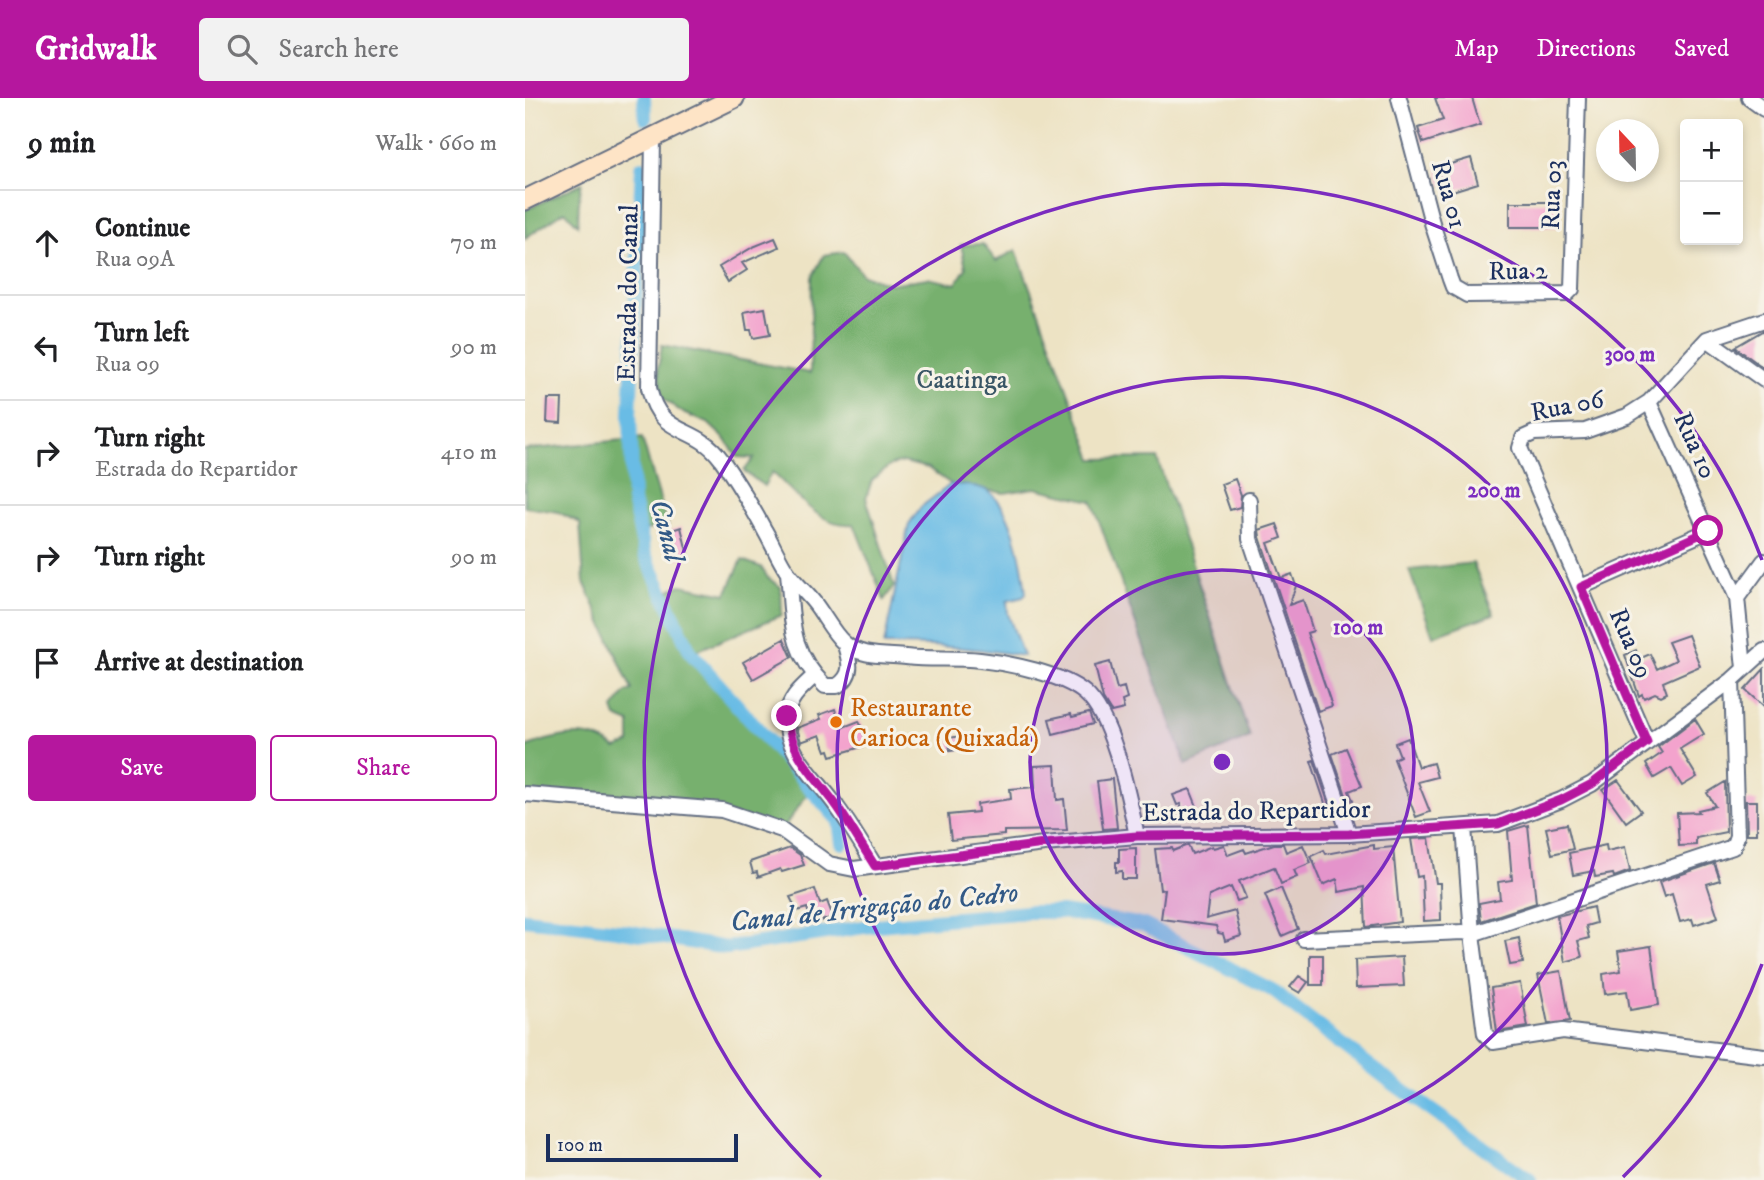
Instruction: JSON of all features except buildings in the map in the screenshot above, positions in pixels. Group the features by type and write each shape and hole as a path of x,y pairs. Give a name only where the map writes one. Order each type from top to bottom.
{"main road":[{"path":"525,200 734,98"}],"street":[{"name":"Rua 01","path":"1399,98 1431,223 1450,279 1454,287 1467,295"},
{"name":"Rua 03","path":"1570,293 1573,284 1578,98"},
{"path":"1749,98 1764,109"},
{"name":"Estrada do Canal","path":"653,138 649,388 653,405 660,416 711,446 721,458 761,522 788,573 845,645"},
{"name":"Rua 2","path":"1467,295 1570,293"},
{"name":"Rua 06","path":"1520,448 1523,439 1528,435 1585,431 1627,416 1649,402 1707,339 1764,320"},
{"path":"1707,339 1764,380"},
{"name":"Rua 10","path":"1649,402 1737,598 1744,668"},
{"name":"Rua 09","path":"1520,448 1647,742"},
{"path":"1249,500 1250,539 1349,834"},
{"path":"1581,587 1708,531"},
{"path":"1737,598 1764,561"},
{"path":"788,573 794,638 803,660 825,686 830,688 844,682 851,668 845,645"},
{"path":"845,645 876,654 923,659 980,660 1008,665 1057,678 1079,689 1093,702 1120,760 1137,836"},
{"name":"Estrada do Repartidor","path":"525,794 722,810 782,830 829,864 854,869 1044,844 1137,836 1349,834 1498,824 1561,800 1592,784 1733,680 1764,651"},
{"path":"814,676 791,702 787,716 789,735 797,754 836,804 875,866"},
{"path":"1304,939 1463,932 1472,934 1733,847 1737,836 1733,680"},
{"path":"1464,827 1472,934 1485,1034 1493,1042 1563,1031 1764,1056"}],"green space":[{"path":"582,183 578,225 565,211 525,238 525,210"},
{"name":"Caatinga","path":"983,244 996,261 1016,250 1093,459 1157,458 1250,737 1186,765 1092,501 1035,488 1004,493 951,484 928,468 903,462 891,465 872,480 866,498 894,586 884,600 854,524 841,524 819,515 772,472 764,486 744,471 754,458 737,457 726,440 708,423 685,414 662,398 658,369 662,345 810,373 812,277 824,255 844,252 863,275 890,284 927,278 956,284 966,268 961,245"},
{"path":"642,438 668,526 640,531 645,555 663,593 681,585 726,594 742,560 761,567 768,578 781,587 782,615 691,653 811,789 782,830 709,807 525,794 525,747 572,735 594,737 616,749 630,743 630,723 616,717 613,709 626,692 632,690 584,582 580,523 558,512 525,507 525,450"},
{"path":"1473,563 1494,614 1433,636 1409,570"}],"water":[{"path":"951,484 984,489 994,496 1009,520 1019,551 1026,593 1023,597 1007,601 1008,614 1023,656 954,647 884,645 909,524 921,507"}],"waterway":[{"path":"644,98 645,118"},
{"name":"Canal","path":"642,167 630,414 633,500 645,555 691,653 839,821 842,843"},
{"name":"Canal de Irrigação do Cedro","path":"525,919 617,930 727,948 877,925 1028,912 1062,912 1144,925 1272,990 1391,1082 1530,1180"}],"place":[{"name":"Restaurante Carioca (Quixadá)","path":"836,722"}],"route":[{"path":"787,716 789,735 797,754 836,804 875,866 1044,844 1137,836 1349,834 1498,824 1561,800 1592,784 1647,742 1581,587 1708,531"}]}
